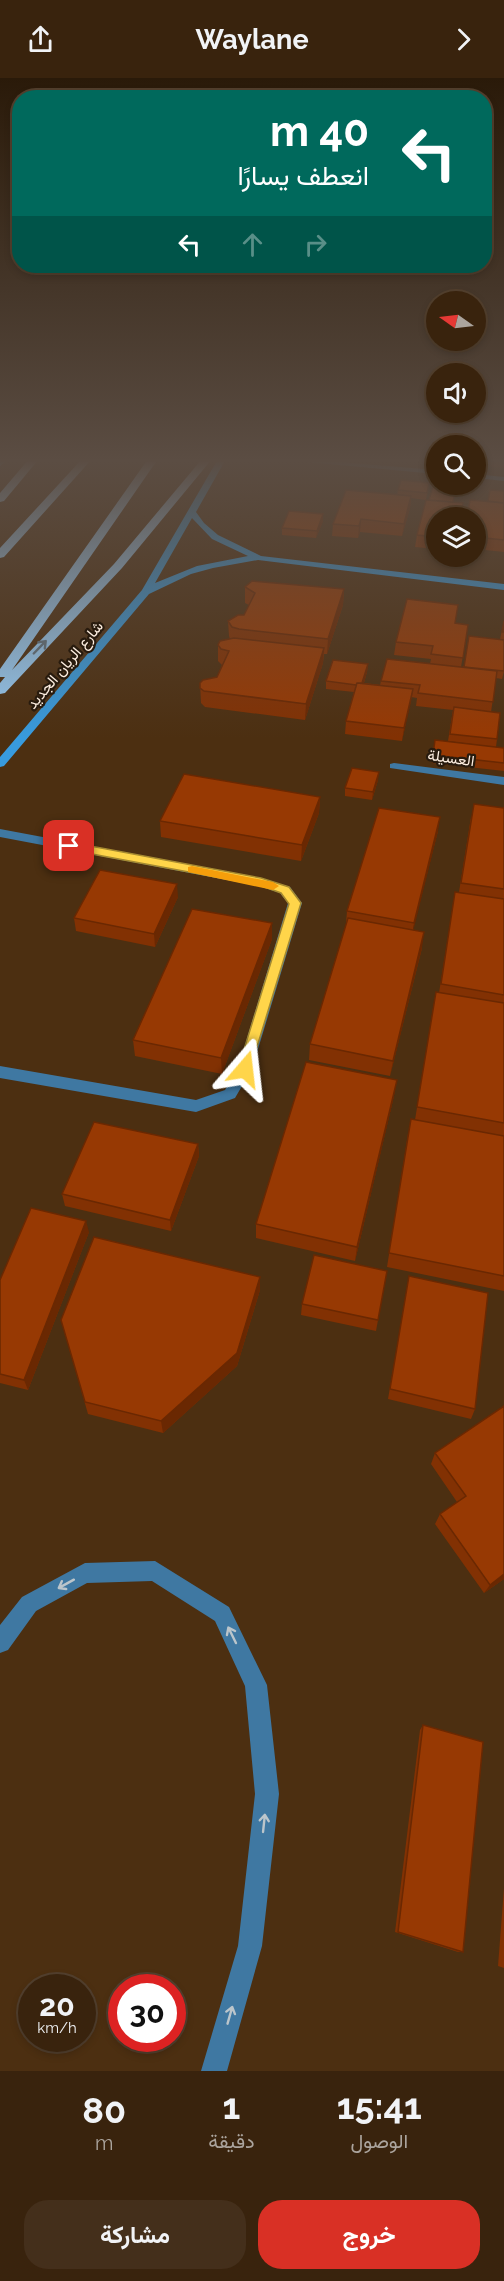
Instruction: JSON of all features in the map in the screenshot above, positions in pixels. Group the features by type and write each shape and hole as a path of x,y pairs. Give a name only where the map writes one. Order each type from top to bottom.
{"highway":[{"path":"0,678 88,552"},
{"path":"0,690 130,552"}],"street":[{"name":"شارع الريان الجديد","path":"0,764 146,591 169,552"},
{"path":"246,552 259,558"},
{"path":"146,591 178,574 216,563 259,558 504,587"},
{"name":"العسيلة","path":"394,766 504,781"},
{"path":"0,833 261,882 285,890 295,903 245,1069 230,1094 196,1106 0,1072"},
{"path":"0,1642 29,1604 85,1573 155,1571 222,1614 256,1685 267,1794 250,1946 214,2071"}],"building":[{"path":"252,581 344,589 328,639 232,627 228,621 238,615 244,615 255,593 245,587"},
{"path":"407,599 458,605 455,623 468,625 463,658 431,654 433,646 396,642"},
{"path":"469,636 504,640 504,671 464,667"},
{"path":"234,638 324,648 306,704 204,691 200,688 203,680 217,677 229,651 221,649 218,645 220,641"},
{"path":"387,659 497,671 493,702 418,693 420,685 381,681"},
{"path":"333,660 368,664 362,683 356,685 326,681"},
{"path":"357,683 413,689 404,728 346,721"},
{"path":"454,707 500,713 497,739 450,734"},
{"path":"435,740 504,748 504,763 433,755"},
{"path":"352,768 379,772 373,792 345,788"},
{"path":"184,774 320,797 302,845 160,821"},
{"path":"474,804 504,808 504,889 461,883"},
{"path":"379,808 440,817 414,923 347,911"},
{"path":"100,870 177,884 154,934 74,918"},
{"path":"455,892 504,899 504,995 441,984"},
{"path":"192,909 272,923 221,1058 133,1040"},
{"path":"348,918 424,932 393,1061 310,1044"},
{"path":"436,992 504,1003 504,1123 417,1107"},
{"path":"306,1062 397,1080 357,1247 256,1224"},
{"path":"411,1119 504,1136 504,1276 389,1253"},
{"path":"94,1122 198,1144 170,1220 62,1194"},
{"path":"31,1208 86,1221 24,1380 0,1374 0,1280"},
{"path":"94,1237 260,1277 237,1353 161,1421 85,1402 61,1320"},
{"path":"314,1255 387,1271 378,1320 302,1304"},
{"path":"409,1276 488,1293 475,1409 390,1389"},
{"path":"504,1406 504,1574 490,1585 440,1514 466,1496 435,1453"},
{"path":"423,1725 483,1742 463,1952 398,1932"}],"slow traffic":[{"path":"192,869 273,886"}],"route":[{"path":"69,846 261,882 285,890 295,903 245,1069"}]}
